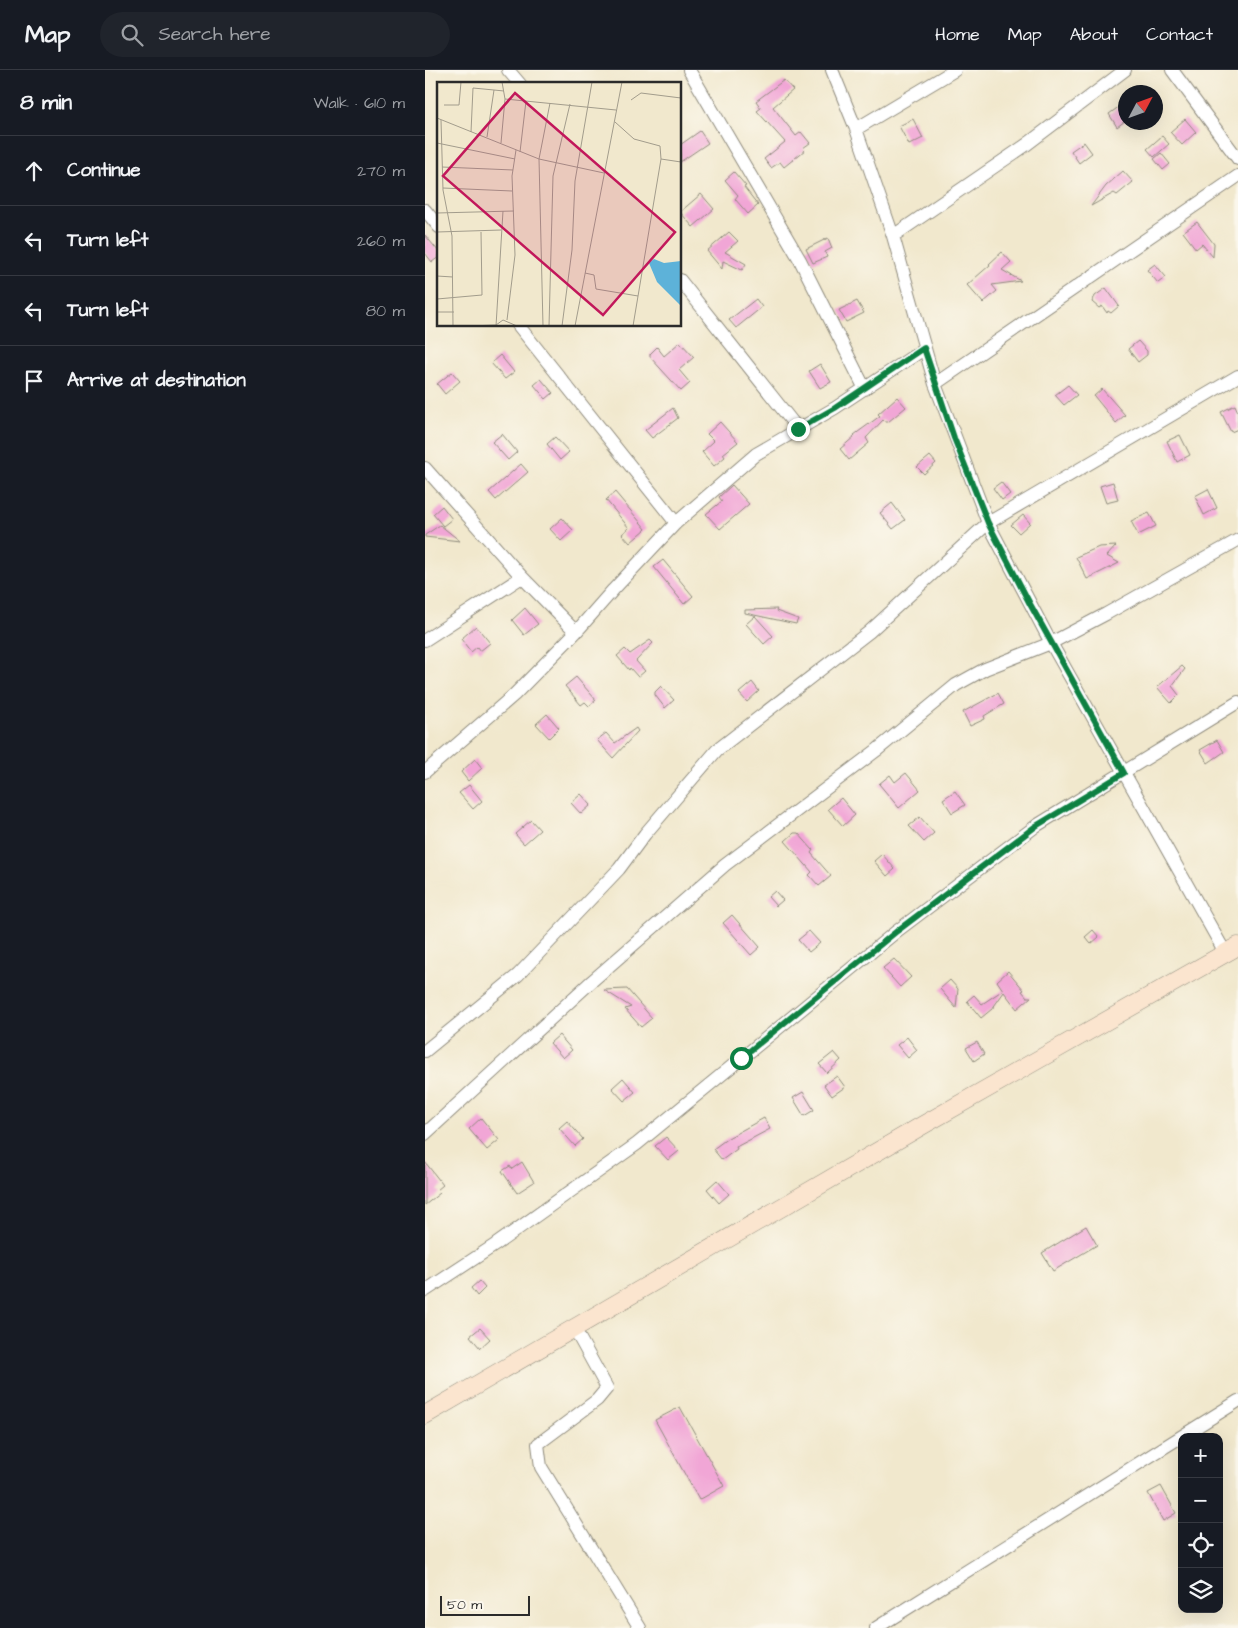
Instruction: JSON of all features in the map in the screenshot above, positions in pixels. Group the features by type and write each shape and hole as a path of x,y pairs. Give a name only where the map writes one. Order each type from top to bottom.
{"main road":[{"path":"425,1415 915,1130 1232,950"}],"street":[{"path":"508,70 517,82"},
{"path":"689,70 800,260 865,389"},
{"path":"832,70 856,129 893,236 935,384 988,523 1051,643 1124,773 1232,950"},
{"path":"856,129 955,70"},
{"path":"893,236 1026,145 1125,70"},
{"path":"1173,70 1238,159"},
{"path":"935,384 1238,176"},
{"path":"425,210 437,225"},
{"path":"681,281 798,429"},
{"path":"519,326 677,523"},
{"path":"425,772 514,695 576,632 677,523 756,454 865,389 924,348"},
{"path":"425,1051 518,975 619,869 645,834 717,750 869,632 988,523 1238,376"},
{"path":"425,468 522,577 576,632"},
{"path":"425,1134 725,865 877,750 956,685 985,668 1051,643 1107,614 1238,540"},
{"path":"425,640 522,577"},
{"path":"425,1290 495,1245 637,1144 897,931 1036,826 1238,702"},
{"path":"574,1328 607,1388 597,1400 538,1444 541,1467 640,1628"},
{"path":"876,1628 1238,1401"}],"building":[{"path":"784,80 793,90 773,107 796,136 801,132 810,143 803,148 805,150 784,167 780,162 771,168 764,159 785,142 757,111 761,108 756,101"},
{"path":"1118,107 1117,127 1109,114"},
{"path":"913,119 923,138 909,145 899,126"},
{"path":"1185,119 1196,132 1182,145 1170,132"},
{"path":"700,131 708,143 681,161 681,144"},
{"path":"1162,136 1169,144 1154,157 1147,149"},
{"path":"1084,142 1092,153 1079,163 1071,151"},
{"path":"1161,153 1170,164 1163,170 1154,159"},
{"path":"1123,171 1133,182 1117,195 1114,193 1091,206 1106,186"},
{"path":"734,172 758,205 748,214 735,199 738,195 725,180"},
{"path":"701,194 714,209 693,227 681,211"},
{"path":"1197,222 1214,244 1213,257 1202,244 1196,249 1183,232"},
{"path":"729,232 738,241 725,252 746,264 742,270 723,261 722,269 707,251"},
{"path":"425,235 437,250 437,258 432,262 425,253"},
{"path":"828,238 832,248 825,252 827,257 813,263 806,249"},
{"path":"1002,252 1011,262 1002,270 1021,281 992,285 997,291 983,303 967,285"},
{"path":"1155,264 1166,277 1158,283 1147,270"},
{"path":"1106,288 1119,306 1111,313 1108,311 1107,313 1102,306 1099,308 1092,302 1095,296"},
{"path":"756,299 762,307 736,328 729,320"},
{"path":"857,301 864,313 846,322 839,310"},
{"path":"1138,341 1147,351 1147,355 1138,362 1128,349"},
{"path":"680,342 694,357 679,370 690,383 681,391 650,357 650,354 657,347 664,356"},
{"path":"500,355 514,372 505,379 491,363"},
{"path":"820,364 831,382 820,388 809,371"},
{"path":"452,372 460,381 445,394 437,384"},
{"path":"541,379 553,393 546,399 534,385"},
{"path":"1068,385 1077,395 1064,405 1055,395"},
{"path":"1102,389 1125,415 1116,423 1094,396"},
{"path":"897,397 906,407 888,422 883,420 866,438 869,443 849,460 840,449 854,435 880,416 878,414"},
{"path":"1235,405 1238,412 1238,429 1231,432 1221,412"},
{"path":"673,408 678,418 652,438 645,430"},
{"path":"720,422 738,442 723,454 725,457 714,466 702,452 714,441 707,434"},
{"path":"502,434 517,452 508,460 492,442"},
{"path":"1180,435 1190,455 1177,462 1167,441"},
{"path":"555,437 569,452 560,460 547,444"},
{"path":"930,456 936,463 924,474 917,467"},
{"path":"521,464 528,472 496,500 489,492"},
{"path":"1001,482 1010,494 1002,500 993,488"},
{"path":"1113,482 1118,500 1106,503 1100,486"},
{"path":"732,485 749,504 720,529 706,514 722,501 719,497"},
{"path":"1208,489 1217,508 1204,515 1195,496"},
{"path":"615,492 646,529 630,543 622,534 629,528 606,500"},
{"path":"892,503 905,520 893,529 880,513"},
{"path":"442,506 452,519 443,526 433,514"},
{"path":"1149,513 1156,526 1138,535 1131,521"},
{"path":"1023,515 1030,523 1019,533 1011,525"},
{"path":"562,518 573,530 561,541 550,529"},
{"path":"440,525 460,541 425,537 425,535"},
{"path":"1116,546 1107,556 1119,563 1087,579 1076,557 1099,547"},
{"path":"663,560 693,596 684,604 654,567"},
{"path":"525,608 538,624 524,635 512,620"},
{"path":"777,609 776,611 798,619 796,624 745,613 745,610"},
{"path":"755,616 773,636 764,644 746,624"},
{"path":"476,626 490,643 480,651 477,647 471,652 461,639"},
{"path":"650,640 653,643 636,661 645,671 638,677 617,656 625,649 630,654"},
{"path":"1182,666 1185,669 1172,686 1179,695 1171,703 1157,687"},
{"path":"576,677 596,700 589,706 585,702 581,705 565,686"},
{"path":"752,682 759,691 747,702 739,693"},
{"path":"661,686 674,700 665,708 655,695 655,692"},
{"path":"998,693 1004,704 984,716 985,719 970,726 963,712"},
{"path":"547,714 559,728 549,738 536,724"},
{"path":"636,728 638,731 613,758 597,740 606,733 615,743"},
{"path":"1217,740 1224,752 1208,763 1200,750"},
{"path":"475,759 482,768 468,781 461,772"},
{"path":"906,773 920,790 899,808 879,784 890,775 895,782"},
{"path":"469,785 482,801 473,809 459,793"},
{"path":"955,791 965,805 952,813 943,799"},
{"path":"581,794 591,805 581,814 571,803"},
{"path":"841,798 855,815 843,826 828,809"},
{"path":"920,817 934,833 924,842 909,826"},
{"path":"531,820 540,830 524,844 515,834"},
{"path":"794,833 798,833 813,850 811,853 831,876 819,886 809,875 812,872 785,841"},
{"path":"882,854 895,869 887,876 874,861"},
{"path":"775,891 783,900 776,906 768,897"},
{"path":"732,915 760,947 751,955 723,923"},
{"path":"1093,930 1099,937 1091,944 1085,937"},
{"path":"809,931 820,943 809,952 798,940"},
{"path":"894,959 911,977 900,987 883,968"},
{"path":"1008,971 1024,990 1022,991 1027,997 1031,997 1017,1009 1004,992 992,1009 981,1018 967,1001 974,995 982,1004 1003,990 997,981"},
{"path":"950,980 958,989 956,1008 940,989"},
{"path":"627,989 652,1018 641,1027 625,1009 631,1007 604,990"},
{"path":"559,1035 572,1050 563,1058 550,1043"},
{"path":"907,1037 917,1050 908,1058 897,1045"},
{"path":"977,1042 984,1054 974,1061 966,1048"},
{"path":"834,1052 841,1060 827,1073 819,1064"},
{"path":"837,1076 845,1087 832,1096 824,1085"},
{"path":"623,1078 635,1092 624,1101 612,1088"},
{"path":"803,1092 814,1110 804,1116 793,1098"},
{"path":"481,1118 499,1140 487,1150 469,1129"},
{"path":"764,1118 770,1129 736,1147 737,1149 722,1160 713,1149 728,1138"},
{"path":"567,1121 583,1139 575,1146 559,1128"},
{"path":"666,1137 679,1151 668,1160 655,1146"},
{"path":"425,1162 443,1185 437,1190 440,1193 425,1205"},
{"path":"522,1162 534,1182 517,1193 502,1171 510,1166 512,1169"},
{"path":"717,1180 729,1194 719,1203 707,1189"},
{"path":"1086,1226 1097,1245 1053,1271 1042,1253"},
{"path":"479,1281 485,1288 477,1296 471,1288"},
{"path":"480,1328 490,1339 480,1348 470,1336"},
{"path":"680,1407 724,1486 699,1500 655,1420"},
{"path":"1161,1486 1176,1513 1163,1521 1148,1493"}],"route":[{"path":"741,1058 897,931 1036,826 1124,773 1030,604 988,523 954,438 924,348 865,389 798,429"}]}
